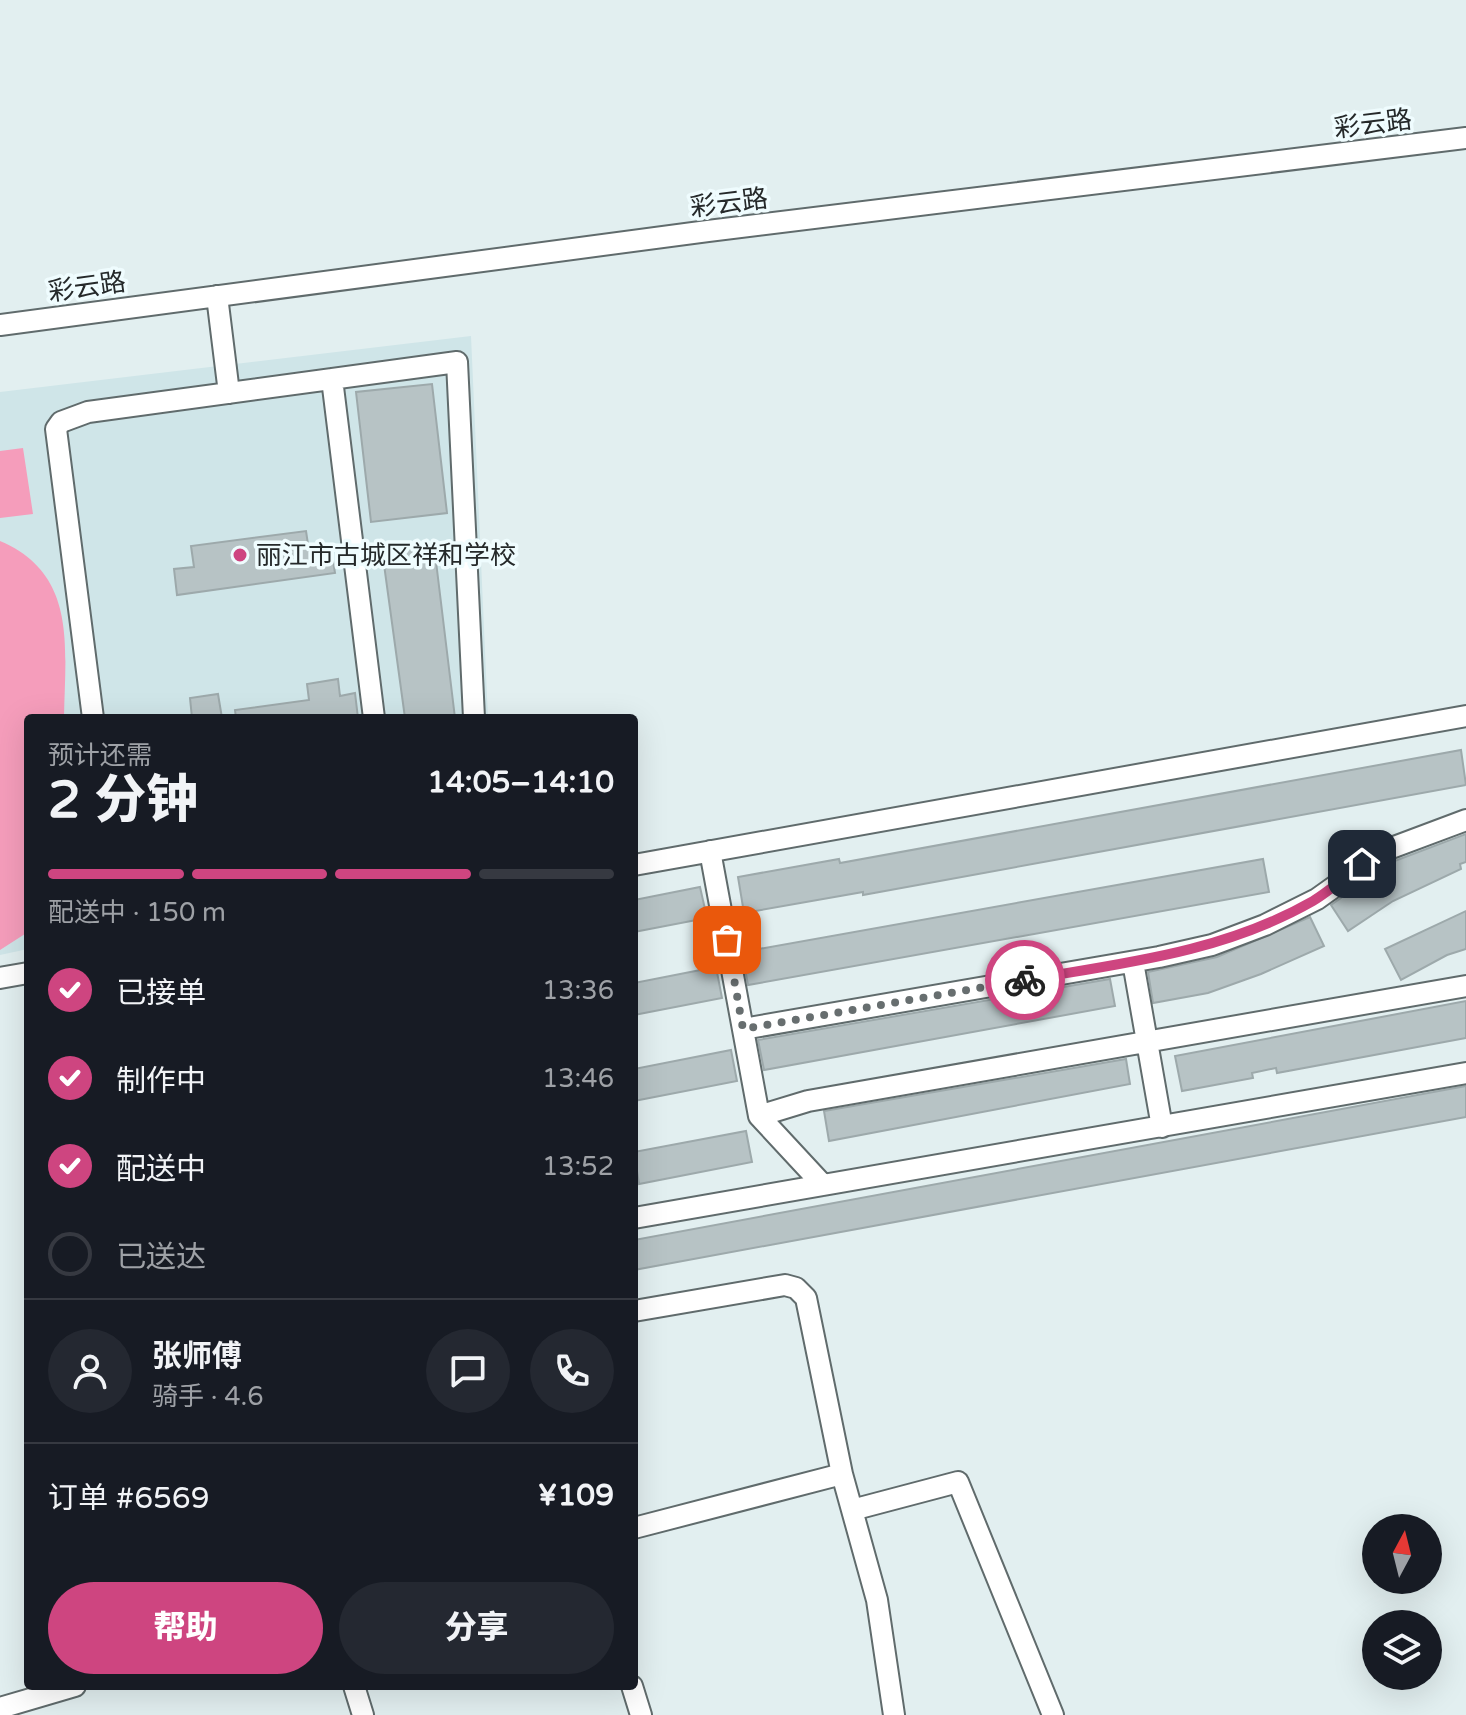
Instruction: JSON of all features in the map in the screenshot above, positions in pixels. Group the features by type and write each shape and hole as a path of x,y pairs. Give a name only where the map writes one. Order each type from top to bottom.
{"street":[{"name":"彩云路","path":"0,325 708,231 1466,138"},
{"path":"217,296 229,393"},
{"path":"92,714 56,429 61,422 88,412 457,362 474,714"},
{"path":"332,379 374,714"},
{"path":"638,864 1466,716"},
{"path":"743,1029 1186,952 1265,925 1317,899 1386,850 1432,830 1466,820"},
{"path":"710,851 759,1116 823,1185"},
{"path":"1133,962 1162,1127"},
{"path":"0,978 24,974"},
{"path":"759,1116 808,1101 1466,986"},
{"path":"638,1217 1466,1073"},
{"path":"638,1310 779,1286 796,1288 808,1305 842,1474 877,1600 894,1715"},
{"path":"638,1527 842,1474"},
{"path":"852,1510 958,1482 1053,1715"},
{"path":"0,1708 61,1690"},
{"path":"355,1690 363,1715"},
{"path":"633,1690 641,1715"}],"shaded area":[{"name":"丽江市古城区祥和学校","path":"471,336 488,714 24,714 24,950 0,955 0,392"},
{"path":"23,448 33,514 0,518 0,451"},
{"path":"0,541 25,555 43,573 55,593 62,616 65,665 64,714 24,714 24,935 0,950"}],"building":[{"path":"432,384 447,513 371,522 356,392"},
{"path":"306,531 309,551 331,548 335,573 177,595 174,569 194,567 191,546"},
{"path":"434,545 455,714 404,714 382,550"},
{"path":"338,679 340,696 355,693 358,714 236,714 235,710 309,700 307,684"},
{"path":"218,694 221,714 192,714 190,698"},
{"path":"1461,750 1466,785 863,895 863,892 744,913 738,877 839,859 840,863"},
{"path":"1466,834 1466,862 1460,864 1461,869 1393,901 1348,931 1331,905 1392,862"},
{"path":"1263,859 1269,892 748,985 742,952"},
{"path":"700,887 707,918 638,931 638,899"},
{"path":"1466,911 1466,949 1447,955 1401,980 1385,949"},
{"path":"1310,917 1324,946 1208,993 1153,1003 1148,972 1217,957"},
{"path":"716,967 722,998 638,1014 638,982"},
{"path":"1110,979 1115,1006 764,1070 758,1040"},
{"path":"1466,1001 1466,1038 1277,1073 1276,1068 1252,1073 1253,1078 1182,1091 1175,1056"},
{"path":"731,1050 737,1081 638,1100 638,1068"},
{"path":"1126,1059 1130,1084 829,1141 824,1111"},
{"path":"1466,1086 1466,1117 638,1269 638,1239"},
{"path":"746,1131 752,1162 639,1184 638,1151"}],"way so far":[{"path":"727,940 743,1029 1025,980"}],"place":[{"name":"丽江市古城区祥和学校","path":"240,555"}],"route":[{"path":"1025,980 1212,945 1265,925 1317,899 1362,864"}]}
